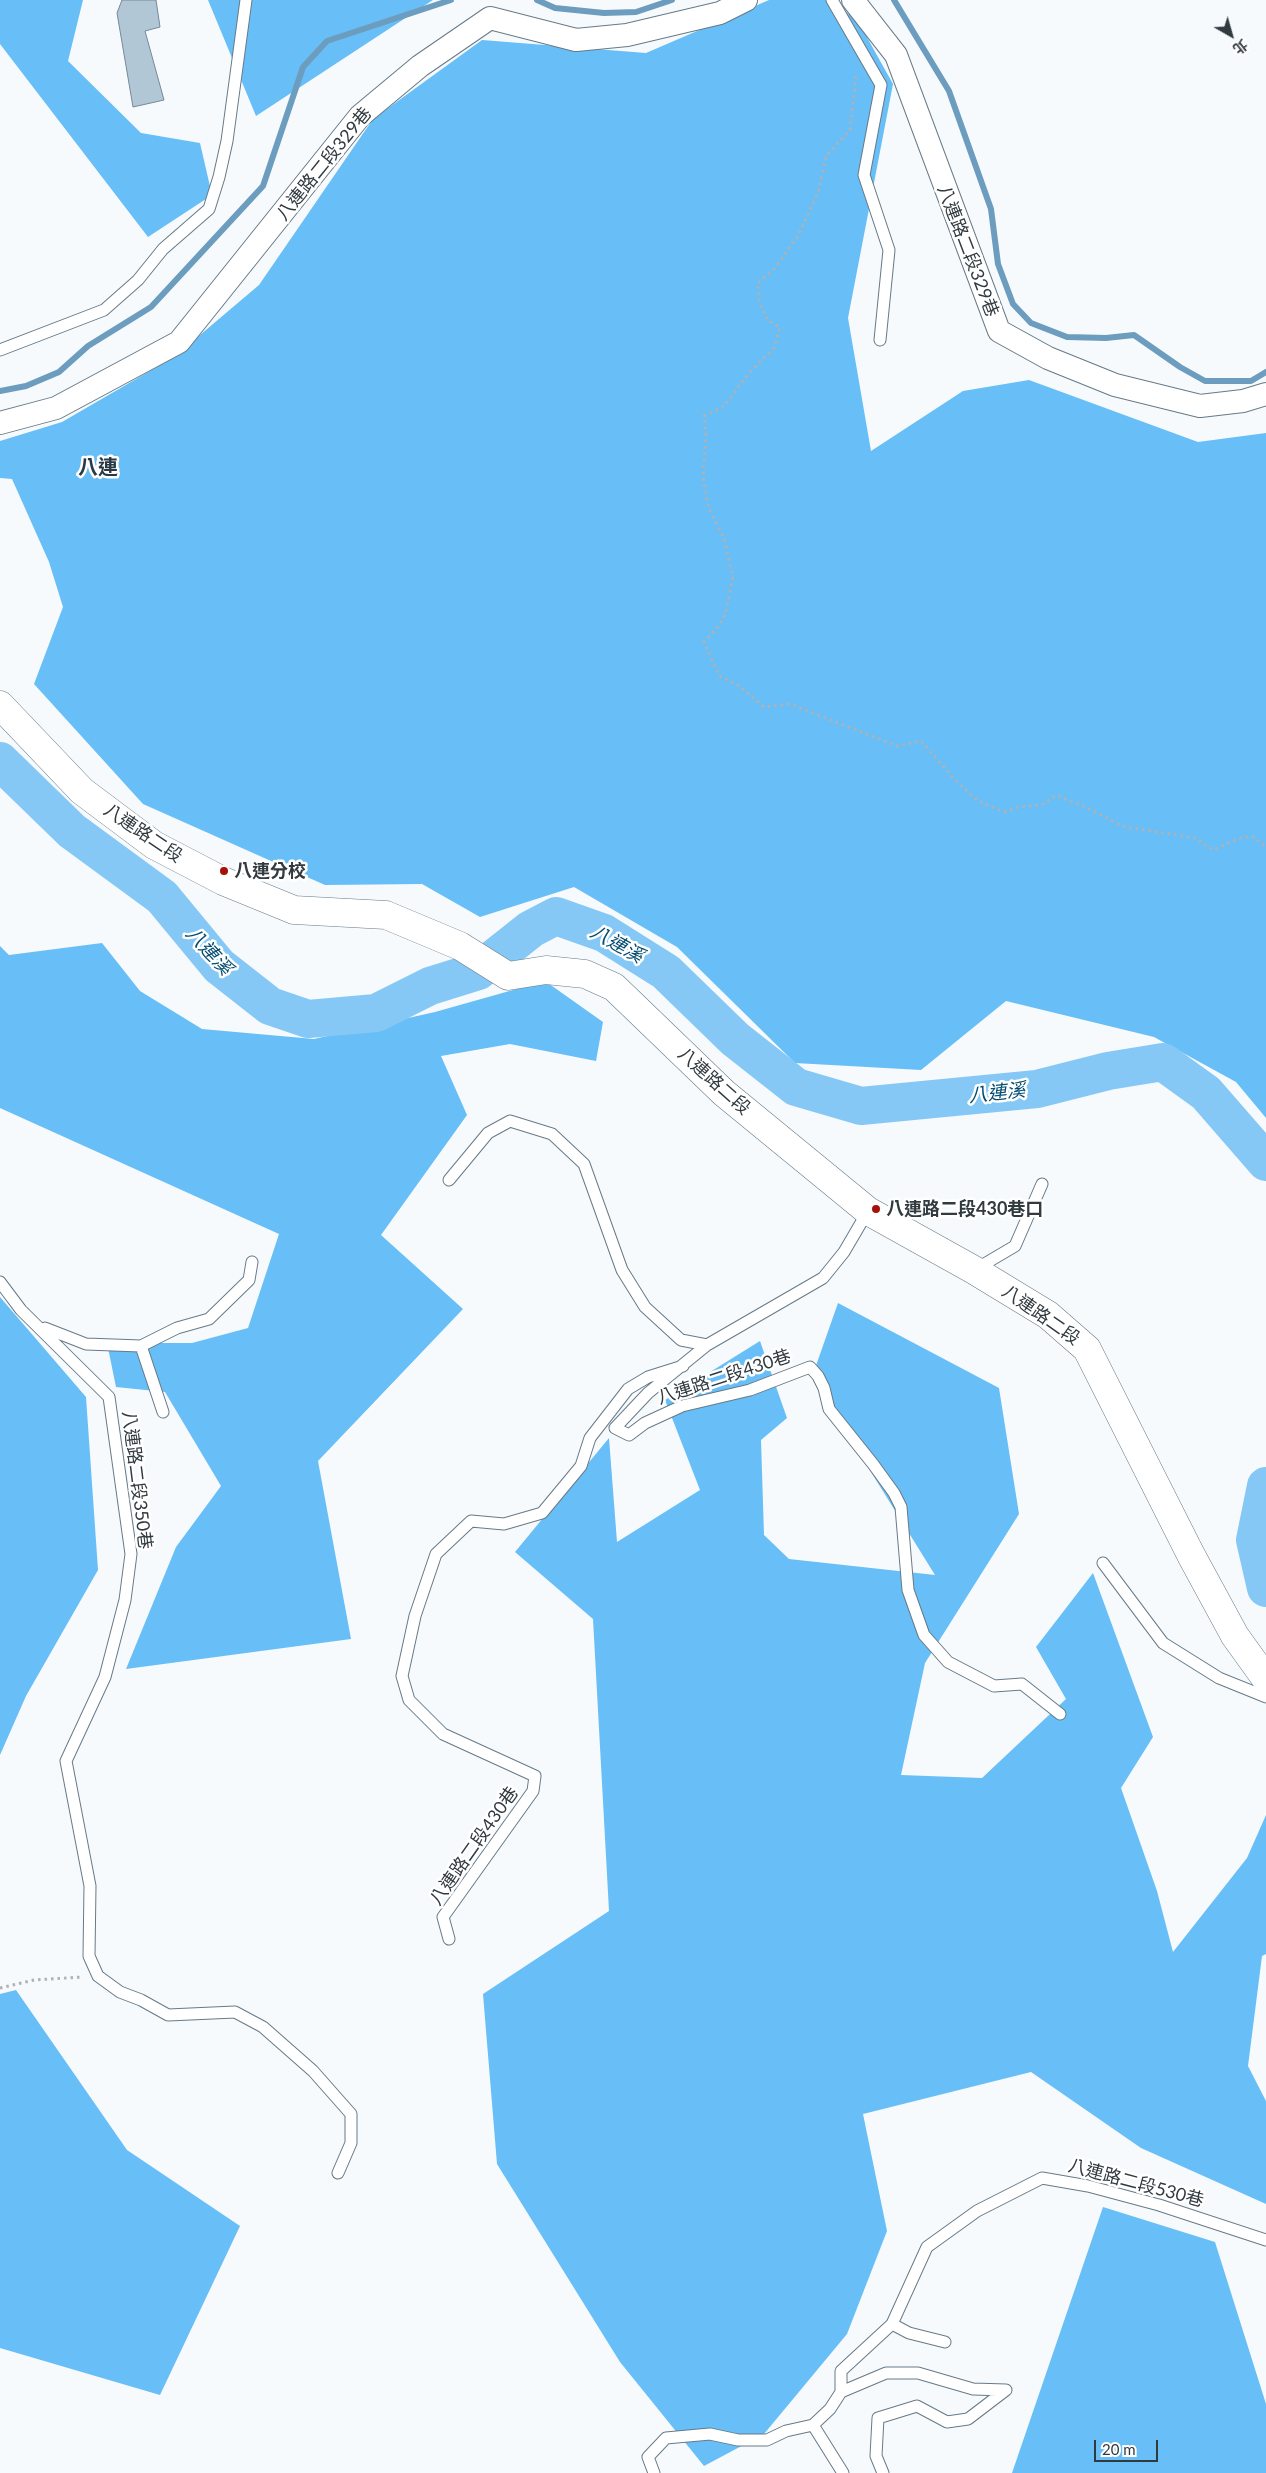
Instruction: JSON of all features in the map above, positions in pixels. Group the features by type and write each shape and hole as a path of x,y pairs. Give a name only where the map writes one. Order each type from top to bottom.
{"street":[{"name":"八連路二段329巷","path":"0,423 56,408 179,342 360,116 420,66 490,18 576,40 627,35 720,13 746,0"},
{"name":"八連路二段329巷","path":"853,0 896,55 999,331 1048,358 1115,385 1200,406 1243,401 1266,394"},
{"name":"八連路二段","path":"0,705 82,791 154,845 214,877 294,910 386,915 460,946 508,976 546,970 585,974 614,987 724,1093 868,1211 974,1270 1048,1315 1087,1348 1195,1563 1236,1636 1266,1679"}],"lane":[{"path":"0,350 104,310 138,280 163,249 209,209 219,177 226,141 246,0"},
{"path":"832,0 881,84 864,175 889,250 880,340"},
{"name":"八連路二段430巷","path":"450,1180 488,1133 510,1121 552,1134 584,1164 622,1270 645,1307 681,1340 707,1345"},
{"path":"974,1270 1015,1246 1042,1184"},
{"name":"八連路二段430巷","path":"868,1211 844,1252 822,1278 707,1345 648,1393 615,1428 630,1435 645,1422 682,1406 750,1390 810,1367 818,1376 824,1388 829,1410 873,1464 894,1493 901,1507 908,1590 924,1635 948,1662 994,1686 1022,1684 1060,1714"},
{"path":"37,1324 86,1344 141,1346 177,1328 209,1319 249,1280 252,1262"},
{"name":"八連路二段350巷","path":"0,1282 21,1310 109,1397 131,1554 125,1600 105,1677 66,1762 90,1886 89,1956 98,1976"},
{"path":"141,1346 163,1412"},
{"name":"八連路二段430巷","path":"449,1939 443,1917 533,1791 535,1776 443,1734 409,1700 402,1676 415,1616 436,1554 471,1521 504,1524 542,1513 580,1466 590,1438 628,1389 648,1377 683,1366"},
{"path":"1103,1563 1163,1643 1219,1678 1266,1697"},
{"path":"98,1976 120,1992 141,2000 168,2015 235,2012 263,2027 313,2071 351,2114 351,2143 338,2173"},
{"name":"八連路二段530巷","path":"813,2425 830,2410 841,2392 841,2370 892,2324 927,2247 977,2211 1042,2178 1088,2186 1159,2205 1266,2240"},
{"path":"892,2324 909,2333 945,2342"},
{"path":"841,2392 886,2373 918,2373 974,2389 1006,2390 968,2419 947,2422 917,2406 878,2418 876,2456 883,2473"},
{"path":"654,2473 648,2457 666,2438 710,2434 738,2440 768,2440 786,2431 813,2425 843,2473"}],"path":[{"path":"857,66 850,130 826,156 819,190 799,234 776,267 757,284 760,304 768,321 780,327 774,348 749,373 724,406 704,416 706,433 703,478 709,509 724,538 733,577 725,615 718,627 704,642 719,676 738,686 764,707 790,704 897,746 922,741 958,783 978,800 1004,812 1019,807 1042,805 1056,795 1088,808 1122,826 1195,838 1212,850 1236,839 1252,836 1266,847"},
{"path":"0,1988 34,1980 98,1976"}],"shaded area":[{"path":"0,0 83,0 68,61 141,133 200,143 212,195 148,237 0,44"},
{"path":"208,0 433,0 256,116"},
{"path":"769,0 832,0 859,23 893,84 848,318 871,451 963,391 1029,380 1198,442 1266,433 1266,1118 1236,1082 1154,1037 1006,1001 921,1070 795,1063 677,947 574,887 480,917 422,884 325,885 143,804 34,684 63,607 49,562 12,479 0,478 0,441 62,422 174,357 259,285 373,119 482,40 646,53"},
{"path":"102,943 140,991 202,1029 314,1039 435,1012 545,981 603,1022 596,1061 510,1044 441,1056 467,1115 381,1235 463,1309 318,1461 351,1639 126,1669 176,1547 221,1486 165,1392 116,1387 107,1343 192,1343 248,1328 279,1234 0,1108 0,946 9,955"},
{"path":"0,1297 86,1397 98,1570 26,1696 0,1755"},
{"path":"838,1303 999,1388 1019,1514 925,1663 901,1775 982,1778 1066,1699 1036,1647 1093,1573 1153,1737 1121,1788 1157,1891 1173,1952 1247,1858 1266,1815 1266,1954 1262,1956 1248,2066 1266,2101 1266,2204 1141,2148 1031,2072 863,2114 887,2231 847,2334 764,2434 704,2466 620,2362 497,2164 483,1994 609,1911 593,1619 515,1552 609,1438 617,1542 700,1490 665,1400 760,1341 787,1418 761,1440 764,1535 789,1559 935,1575 812,1377"},
{"path":"16,1990 127,2150 240,2226 160,2395 0,2348 0,1994"},
{"path":"1103,2207 1215,2242 1266,2404 1266,2473 1012,2473"}],"building":[{"path":"122,0 156,0 160,27 145,31 164,100 133,107 117,13"}],"waterway":[{"path":"0,391 26,386 59,372 88,346 151,307 263,186 303,67 327,41 451,0"},
{"path":"537,0 555,8 604,13 636,12 672,0"},
{"path":"894,0 949,91 991,209 998,264 1013,304 1031,323 1067,337 1106,338 1134,335 1180,367 1205,381 1251,381 1266,372"},
{"name":"八連溪","path":"0,761 72,831 162,897 219,966 270,1006 308,1019 376,1013 430,986 478,971 531,929 556,916 604,933 666,972 735,1039 796,1087 861,1106 1037,1089 1108,1071 1163,1062 1206,1093 1266,1162"},
{"name":"八連溪","path":"1266,1486 1255,1540 1266,1588"}],"place":[{"name":"八連分校","path":"224,871"},
{"name":"八連路二段430巷口","path":"876,1209"}],"district":[{"name":"八連","path":"98,468"}]}
